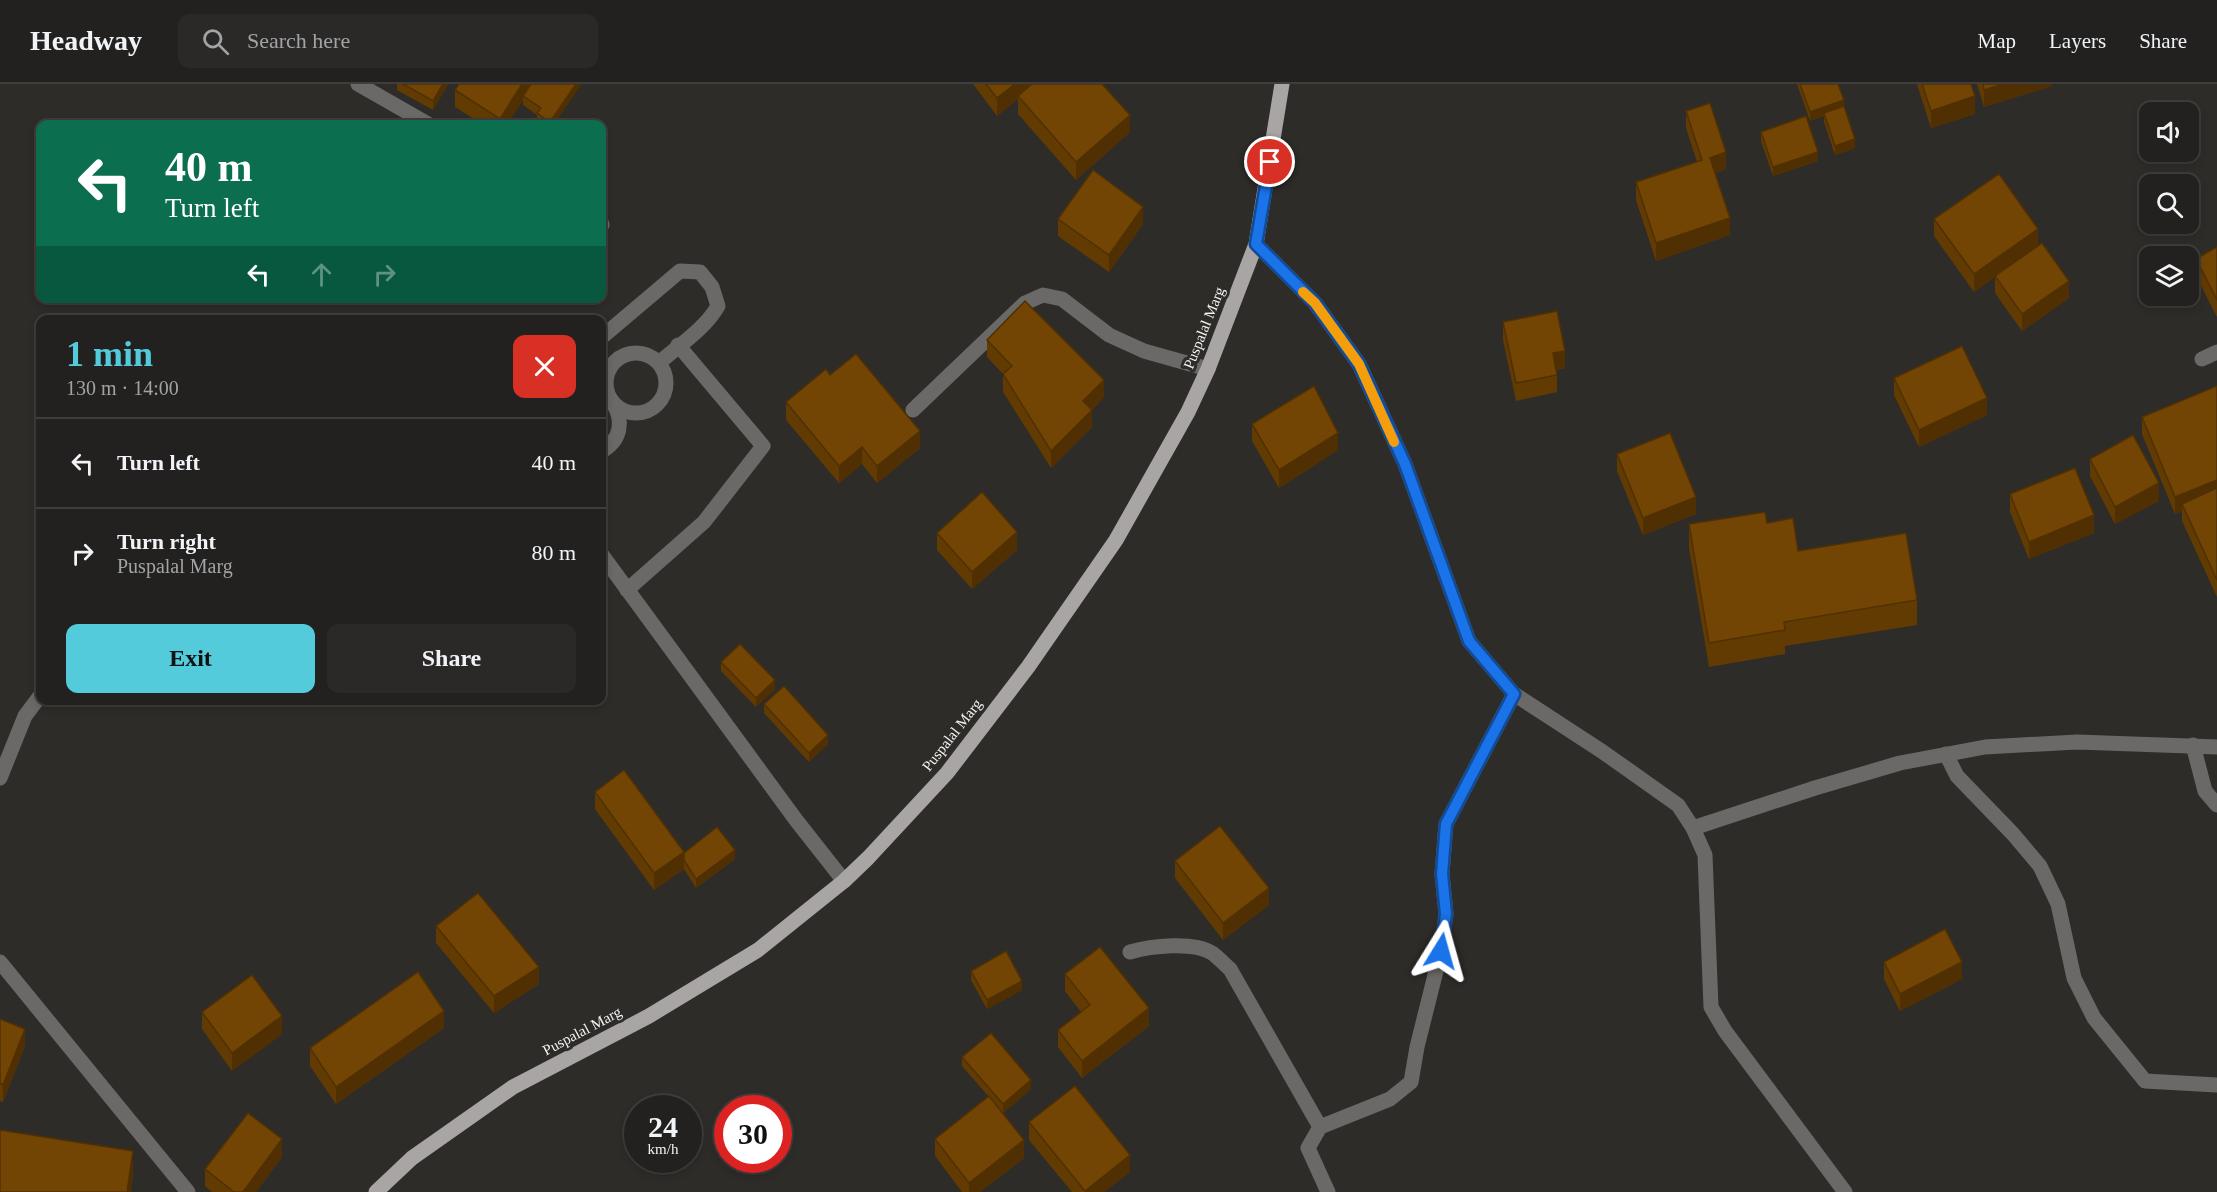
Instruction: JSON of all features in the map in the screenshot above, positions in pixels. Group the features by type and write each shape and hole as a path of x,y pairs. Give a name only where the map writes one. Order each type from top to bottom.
{"main road":[{"name":"Puspalal Marg","path":"376,1192 412,1158 513,1087 649,1016 758,950 844,881 947,773 1028,667 1116,540 1188,412 1208,369 1256,244 1282,84"}],"street":[{"path":"358,84 421,120"},
{"path":"1256,244 1315,303 1359,364 1405,464 1469,641 1514,694 1603,752 1678,805 1693,828 1705,855 1712,1007 1725,1031 1845,1192"},
{"path":"606,334 680,271 700,272 712,287 718,306 710,320 678,345 660,363"},
{"path":"913,410 1025,303 1043,295 1062,299 1109,335 1144,351 1208,369"},
{"path":"627,590 704,522 763,446 678,345"},
{"path":"2202,359 2217,352"},
{"path":"606,448 615,440 619,431 618,411 607,398 606,384 613,364 631,354 641,353 660,363 667,381 662,399 656,406 639,413 620,409 607,398"},
{"path":"606,561 796,820 844,881"},
{"path":"1328,1192 1308,1148 1320,1127 1390,1099 1411,1082 1417,1047 1441,951 1446,914 1442,874 1446,824 1514,694"},
{"path":"0,778 25,716 36,701"},
{"path":"1693,828 1900,763 1985,747 2077,742 2217,747"},
{"path":"2193,745 2205,791 2217,805"},
{"path":"1946,754 1957,776 2013,834 2040,866 2058,904 2074,978 2094,1018 2145,1081 2217,1085"},
{"path":"1130,952 1151,946 1191,947 1210,951 1230,969 1320,1127"},
{"path":"0,962 188,1192"}],"building":[{"path":"403,84 443,84 433,101"},
{"path":"459,84 522,84 500,119 455,90"},
{"path":"531,84 576,84 551,120 547,120 537,113 541,108 523,96"},
{"path":"986,84 1015,84 997,98"},
{"path":"1032,84 1102,84 1130,115 1076,162 1018,96"},
{"path":"1800,84 1838,84 1844,100 1810,112"},
{"path":"1922,84 1971,84 1975,96 1931,111"},
{"path":"1983,84 2003,84 1984,90"},
{"path":"1710,103 1726,152 1710,158 1730,218 1656,243 1636,182 1702,160 1686,111"},
{"path":"1844,106 1855,139 1835,146 1824,113"},
{"path":"1806,116 1818,152 1773,167 1761,132"},
{"path":"1093,170 1143,207 1109,255 1058,219"},
{"path":"1999,174 2038,229 1974,274 1934,219"},
{"path":"2042,243 2069,281 2022,314 1995,276"},
{"path":"2217,247 2217,300 2199,265 2199,257"},
{"path":"1025,301 1104,380 1083,401 1092,410 1051,451 1003,374 1012,366 987,340"},
{"path":"1557,311 1565,351 1553,353 1557,375 1516,383 1503,322"},
{"path":"1962,346 1987,398 1919,430 1894,378"},
{"path":"856,354 920,431 877,466 862,447 839,466 786,402 826,369 830,375"},
{"path":"1314,386 1338,433 1279,470 1252,424"},
{"path":"2217,386 2217,480 2175,497 2142,417"},
{"path":"1670,433 1696,497 1643,518 1617,454"},
{"path":"2133,435 2159,483 2115,507 2090,459"},
{"path":"2075,468 2094,515 2029,542 2010,494"},
{"path":"2217,488 2217,580 2182,504"},
{"path":"982,492 1017,532 972,572 937,533"},
{"path":"1765,512 1767,523 1793,518 1798,551 1906,533 1917,600 1784,622 1785,630 1709,643 1689,524"},
{"path":"740,644 775,680 756,698 721,662"},
{"path":"784,686 828,735 809,753 764,704"},
{"path":"624,770 684,852 654,873 595,792"},
{"path":"1220,826 1269,888 1223,923 1175,861"},
{"path":"717,827 735,850 696,879 684,860 684,853"},
{"path":"478,893 539,967 494,996 436,926"},
{"path":"1945,929 1962,962 1900,994 1884,962"},
{"path":"1100,947 1149,1008 1082,1061 1058,1030 1090,1005 1065,974"},
{"path":"1006,951 1022,981 987,1000 971,971"},
{"path":"418,972 444,1011 336,1087 310,1048"},
{"path":"252,975 282,1016 232,1053 202,1012"},
{"path":"0,1019 25,1029 3,1085 0,1083"},
{"path":"991,1033 1031,1080 1003,1104 962,1057"},
{"path":"1075,1086 1130,1155 1085,1191 1029,1122"},
{"path":"989,1096 1024,1140 969,1183 935,1139"},
{"path":"248,1113 282,1139 243,1192 234,1192 205,1169"},
{"path":"0,1130 133,1151 127,1192 0,1192"}],"slow traffic":[{"path":"1303,292 1315,303 1359,364 1394,442"}],"route":[{"path":"1270,162 1256,244 1315,303 1359,364 1405,464 1469,641 1514,694 1446,824 1442,874 1446,914 1441,951"}]}
